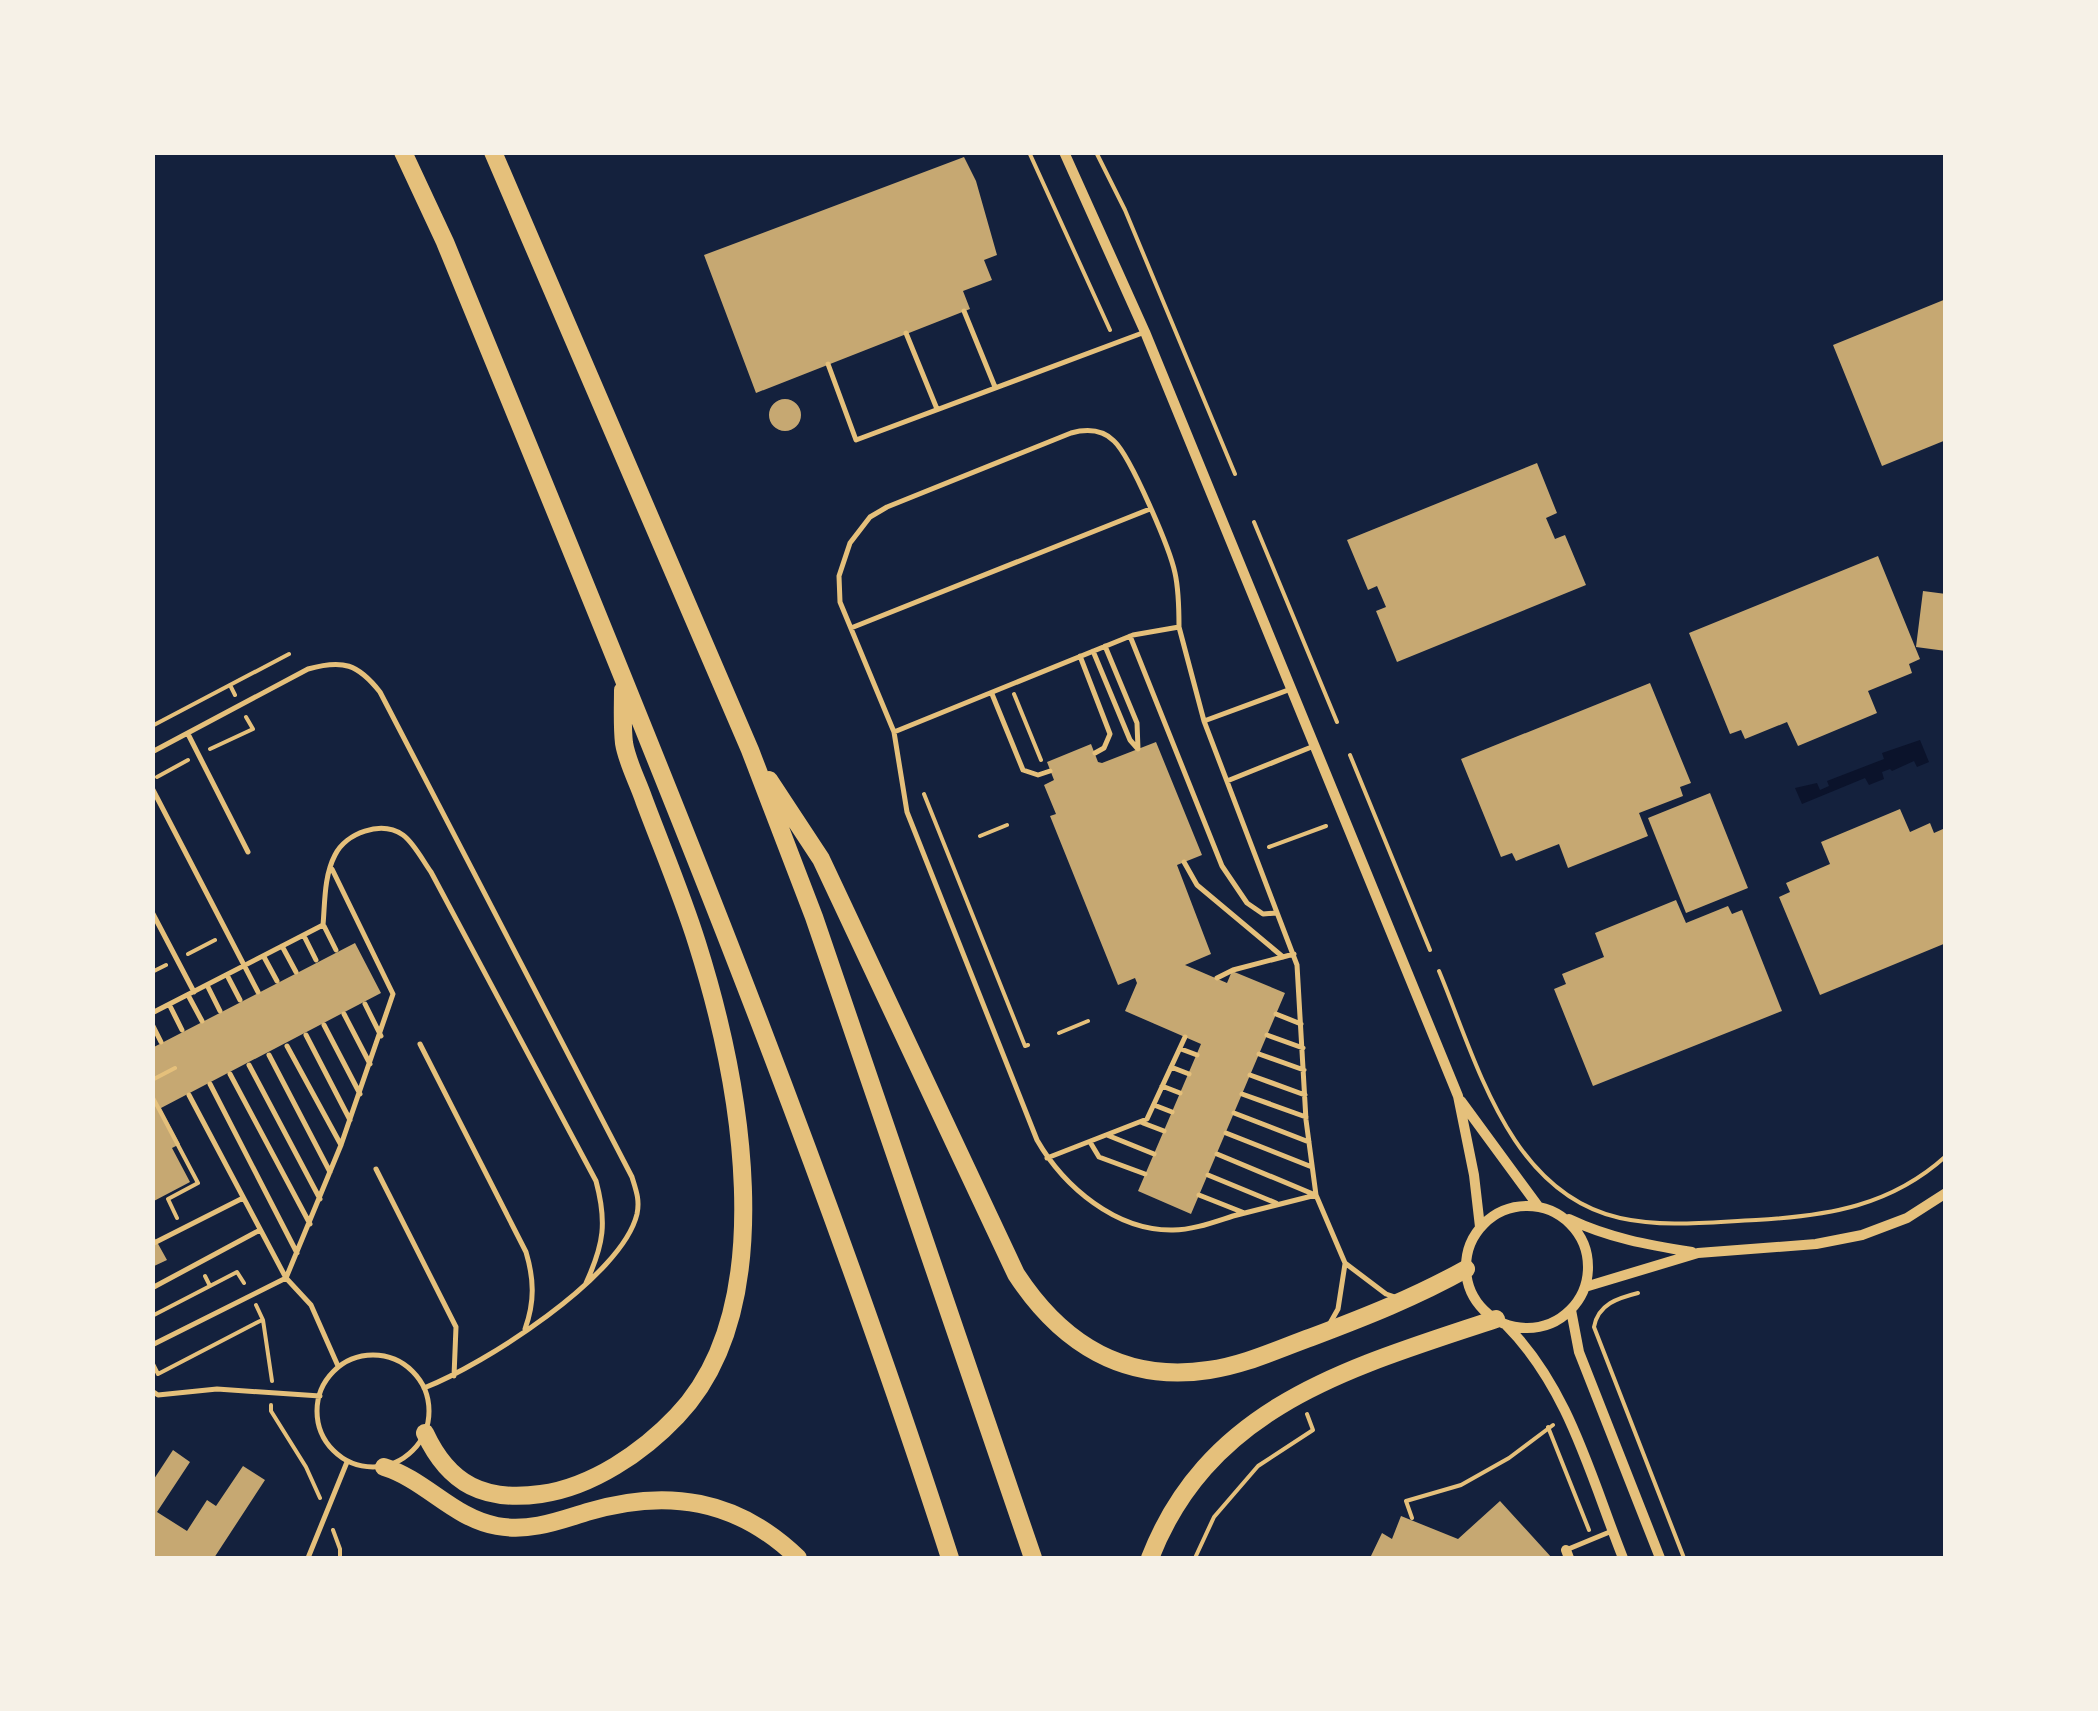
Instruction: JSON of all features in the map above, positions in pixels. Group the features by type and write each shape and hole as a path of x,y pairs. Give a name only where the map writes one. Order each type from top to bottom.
{"highway":[{"path":"403,152 444,242 725,929 888,1368 950,1558"},
{"path":"493,152 750,750 814,917 1033,1558"},
{"path":"425,1433 434,1453 455,1478 485,1492 511,1498 548,1493 627,1459 659,1435 686,1407 721,1351 730,1326 742,1259 742,1214 737,1141 723,1044 697,943 624,745 622,674"},
{"path":"750,750 821,859 1004,1252 1030,1295 1057,1326 1097,1355 1164,1372 1237,1364 1407,1301 1466,1269"},
{"path":"1150,1558 1180,1497 1243,1430 1300,1393 1334,1377 1500,1322"},
{"path":"384,1467 418,1481 470,1518 498,1526 552,1524 641,1499 691,1501 726,1510 757,1527 798,1558"}],"street":[{"path":"1064,152 1145,332 1458,1096 1480,1228"},
{"path":"1458,1096 1538,1206"},
{"path":"1585,1287 1698,1253 1816,1244 1862,1236 1907,1218 1946,1193"},
{"path":"1623,1558 1554,1386 1526,1345 1474,1298 1466,1269 1472,1240 1480,1228 1506,1209 1538,1206 1628,1242 1698,1253"},
{"path":"1500,1322 1522,1328 1556,1321 1571,1310 1585,1287 1588,1271 1582,1239 1560,1215"},
{"path":"1571,1310 1579,1352 1660,1558"}],"lane":[{"path":"964,311 996,388"},
{"path":"828,364 856,440 1145,332"},
{"path":"906,334 937,410"},
{"path":"1316,1195 1188,1228 1140,1226 1086,1196 1047,1158 907,812 894,732 840,602 839,576 850,544 870,517 1071,432 1092,430 1116,442 1175,571 1179,627 1204,722 1294,954 1316,1195 1345,1263 1386,1294 1407,1301"},
{"path":"850,628 1150,510"},
{"path":"894,732 1130,636 1179,627"},
{"path":"1130,636 1222,866 1247,903 1264,914 1278,913"},
{"path":"1093,651 1130,740 1138,749 1137,724 1105,646"},
{"path":"1080,656 1110,734 1104,748 1095,753"},
{"path":"152,752 308,670 325,664 349,665 365,673 380,692 619,1150 638,1196 638,1211 622,1247 607,1266 524,1330 454,1376 424,1388"},
{"path":"1204,722 1291,689"},
{"path":"992,692 1023,770 1035,775 1047,769"},
{"path":"187,733 248,852"},
{"path":"1227,780 1314,746"},
{"path":"152,788 258,992"},
{"path":"336,950 323,924 336,853 354,835 373,829 389,829 404,836 431,872 596,1181 604,1211 602,1245 585,1285"},
{"path":"1184,862 1197,885 1282,956"},
{"path":"152,1345 286,1278 360,1094 393,994 331,867"},
{"path":"152,912 202,1021"},
{"path":"152,1014 323,924"},
{"path":"303,935 316,960"},
{"path":"282,946 296,972"},
{"path":"1217,978 1294,954"},
{"path":"264,956 277,981"},
{"path":"226,975 240,1000"},
{"path":"207,985 220,1010"},
{"path":"364,1004 380,1036"},
{"path":"170,1005 182,1030"},
{"path":"344,1014 370,1064"},
{"path":"1276,1014 1302,1024"},
{"path":"152,1024 162,1042"},
{"path":"324,1026 360,1094"},
{"path":"306,1035 350,1120"},
{"path":"1268,1035 1302,1048"},
{"path":"1047,1158 1147,1119 1185,1037"},
{"path":"420,1044 526,1252 532,1272 533,1300 524,1330"},
{"path":"286,1046 340,1145"},
{"path":"1180,1048 1196,1055"},
{"path":"1259,1054 1304,1070"},
{"path":"269,1055 330,1172"},
{"path":"249,1065 320,1199"},
{"path":"1171,1068 1189,1074"},
{"path":"230,1074 310,1224"},
{"path":"1250,1075 1305,1095"},
{"path":"210,1084 297,1253"},
{"path":"1162,1086 1180,1093"},
{"path":"1242,1094 1306,1118"},
{"path":"190,1095 286,1278 311,1305 338,1366"},
{"path":"1154,1105 1172,1112"},
{"path":"1234,1114 1309,1142"},
{"path":"1141,1122 1164,1132"},
{"path":"1226,1133 1312,1167"},
{"path":"1107,1135 1154,1154"},
{"path":"1090,1141 1099,1157 1145,1174"},
{"path":"1217,1154 1316,1195"},
{"path":"376,1170 456,1326 454,1376"},
{"path":"1208,1176 1279,1204"},
{"path":"1199,1196 1245,1214"},
{"path":"152,1244 244,1198"},
{"path":"152,1288 260,1230"},
{"path":"1325,1332 1338,1309 1345,1263"},
{"path":"376,1354 396,1360 413,1371 424,1388 429,1410 425,1433 415,1449 401,1460 384,1467 365,1468 347,1462 324,1436 320,1419 324,1381 338,1366 356,1357 376,1354"},
{"path":"154,1395 217,1389 320,1396"},
{"path":"308,1558 347,1462"},
{"path":"1567,1554 1612,1531"}],"path":[{"path":"1028,152 1116,343"},
{"path":"1096,152 1125,210 1235,474"},
{"path":"1254,522 1336,722"},
{"path":"152,726 289,654"},
{"path":"152,779 252,728 230,685"},
{"path":"1010,685 1047,769"},
{"path":"1350,755 1430,950"},
{"path":"924,794 1025,1046 1028,1045"},
{"path":"980,836 1007,825"},
{"path":"1269,847 1326,826"},
{"path":"152,972 227,933"},
{"path":"1439,972 1498,1113 1521,1152 1561,1190 1595,1210 1640,1222 1674,1224 1825,1214 1861,1207 1890,1195 1946,1156"},
{"path":"1058,1033 1088,1022"},
{"path":"152,1080 176,1068"},
{"path":"152,1096 198,1183 168,1199 182,1229"},
{"path":"199,1263 210,1286"},
{"path":"152,1316 237,1272 260,1321 272,1376 271,1411 306,1467 327,1514 340,1558"},
{"path":"1638,1293 1605,1306 1594,1327 1684,1558"},
{"path":"153,1362 158,1374 260,1321"},
{"path":"1195,1558 1214,1517 1258,1466 1313,1430 1300,1393"},
{"path":"1412,1518 1406,1501 1461,1485 1509,1458 1548,1427 1592,1539"}],"water":[{"path":"1920,740 1929,762 1917,767 1914,761 1882,772 1884,779 1869,785 1865,778 1802,804 1795,788 1817,783 1820,790 1829,786 1827,781 1884,759 1882,753"}],"building":[{"path":"964,157 976,181 997,255 984,260 992,280 963,291 970,309 756,393 704,255"},
{"path":"1946,299 1946,440 1882,466 1833,345"},
{"path":"785,399 796,404 801,415 796,426 785,431 774,426 769,415 774,404"},
{"path":"1537,463 1557,513 1546,518 1555,539 1565,535 1586,585 1397,662 1376,611 1386,607 1377,586 1368,590 1347,540"},
{"path":"1878,556 1920,659 1909,664 1912,673 1868,691 1877,713 1798,746 1787,722 1745,739 1741,730 1730,734 1689,633"},
{"path":"1923,591 1946,594 1946,651 1916,647"},
{"path":"1650,683 1691,783 1680,787 1683,796 1639,813 1648,836 1568,868 1559,844 1516,861 1512,853 1501,857 1461,759"},
{"path":"1156,742 1202,855 1177,865 1211,954 1185,965 1227,983 1232,971 1285,993 1191,1214 1138,1191 1201,1044 1125,1011 1137,983 1135,978 1118,985 1050,816 1056,814 1044,785 1054,780 1047,762 1091,744 1102,763"},
{"path":"1710,793 1748,888 1686,913 1648,818"},
{"path":"1900,809 1910,832 1930,823 1934,833 1943,829 1946,834 1946,943 1820,995 1779,897 1790,892 1786,883 1830,864 1821,842"},
{"path":"1676,900 1686,923 1728,906 1732,914 1742,910 1782,1011 1593,1086 1554,989 1566,984 1562,974 1604,957 1595,933"},
{"path":"355,943 381,993 161,1108 180,1144 172,1148 190,1182 152,1202 152,1048"},
{"path":"152,1233 167,1260 152,1267"},
{"path":"173,1450 190,1462 157,1512 187,1531 207,1500 216,1506 243,1466 265,1480 214,1558 152,1558 152,1482"},
{"path":"1500,1501 1552,1558 1370,1558 1382,1533 1392,1539 1401,1516 1458,1539"}]}
